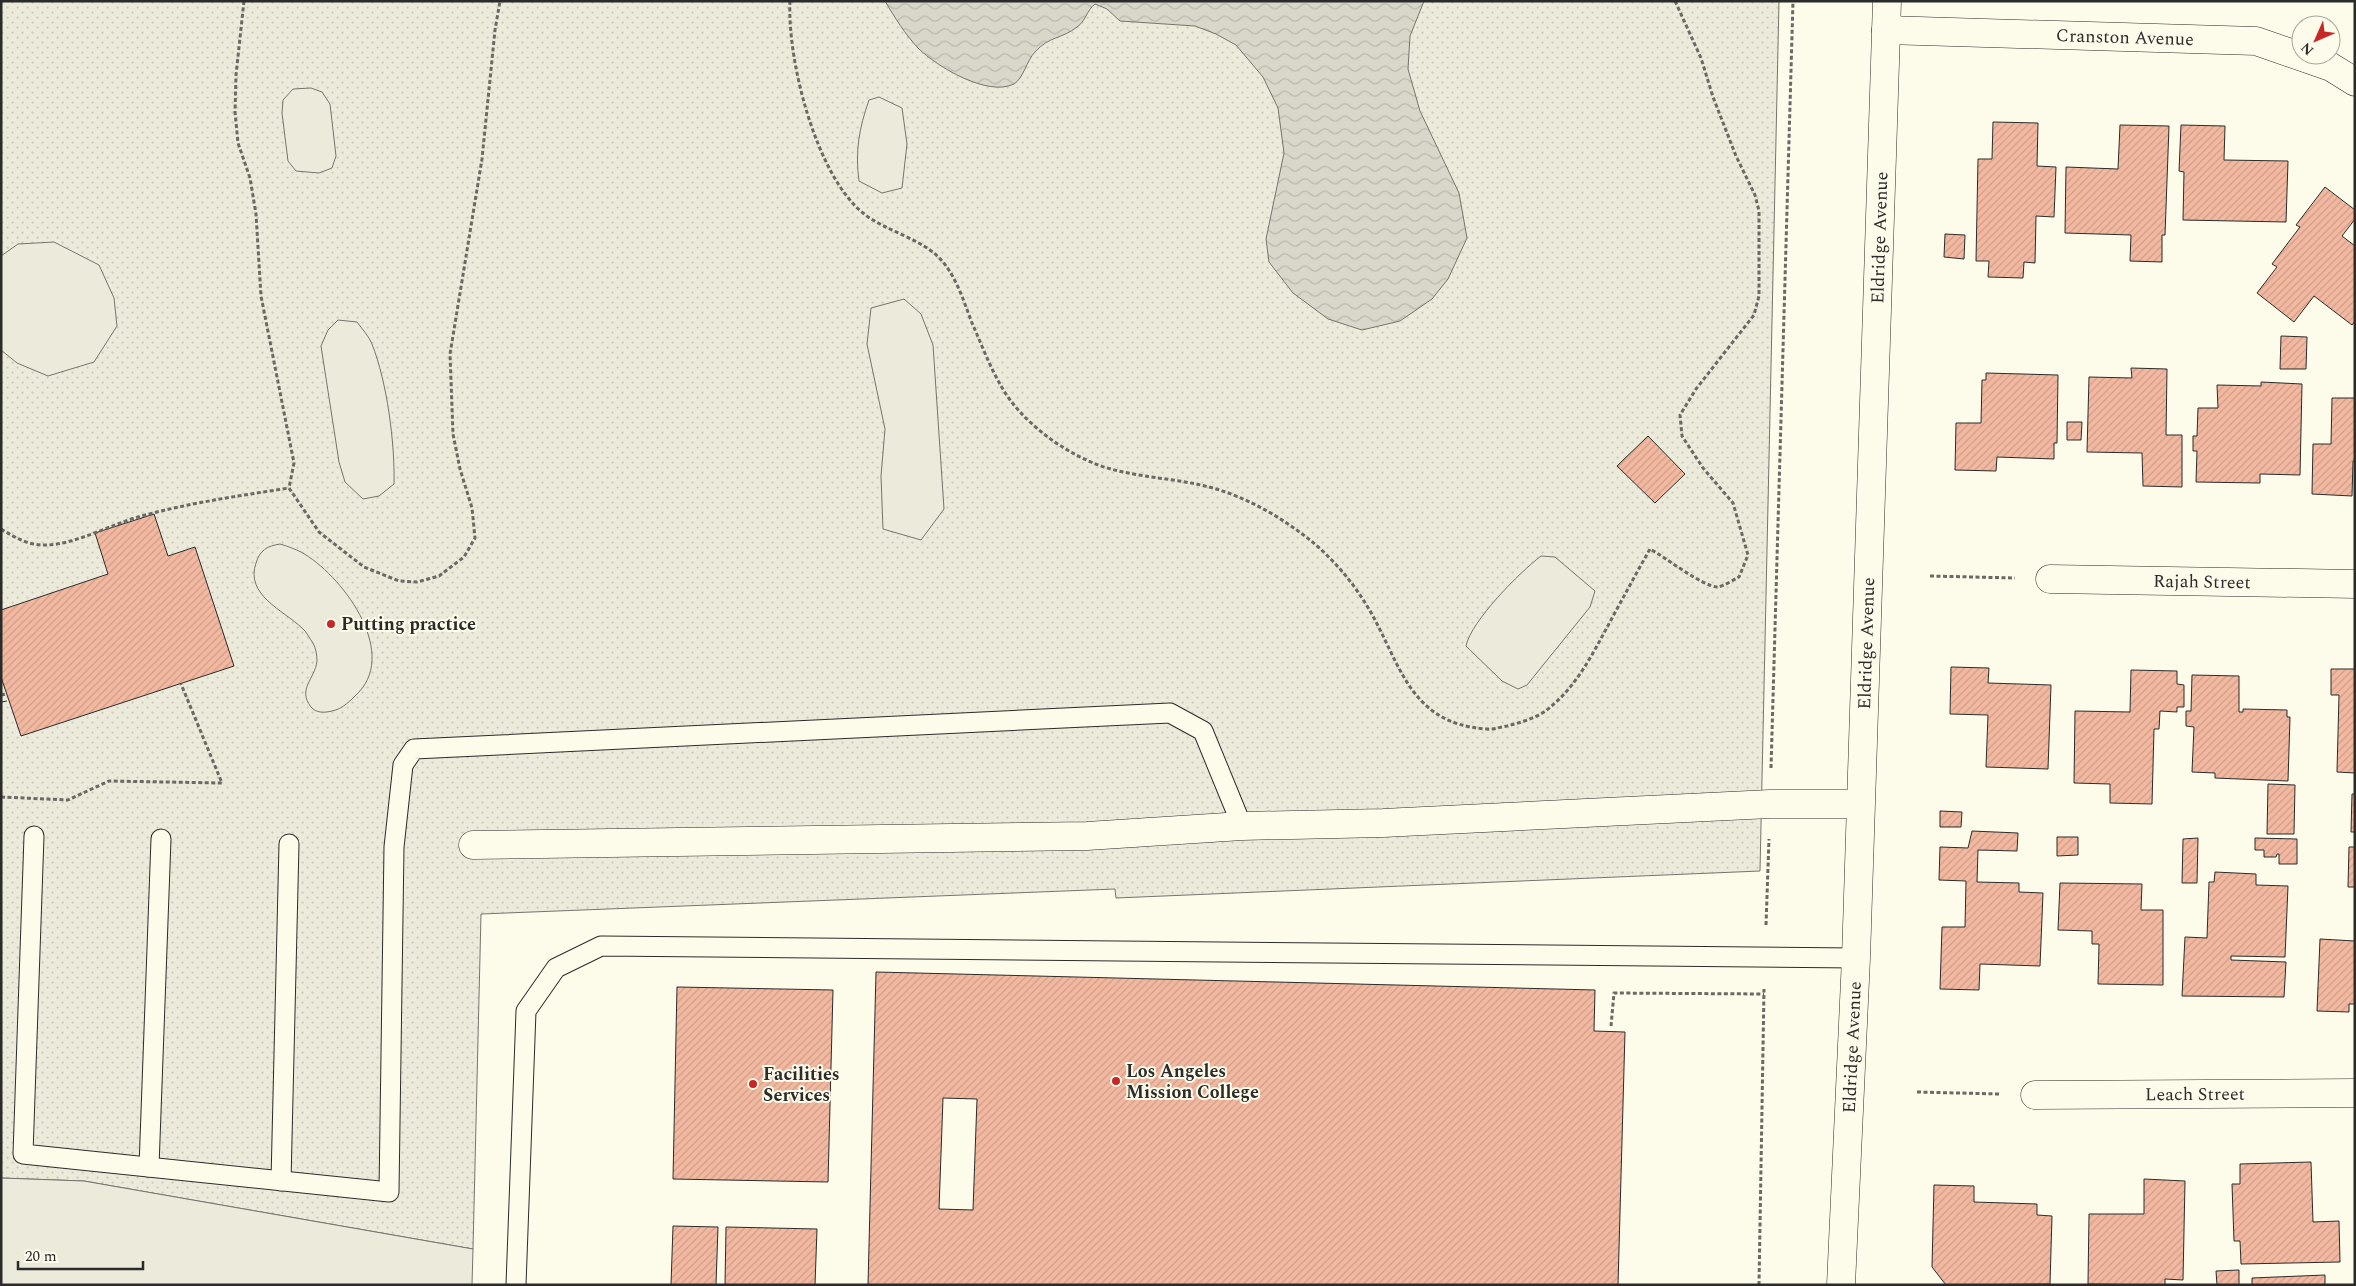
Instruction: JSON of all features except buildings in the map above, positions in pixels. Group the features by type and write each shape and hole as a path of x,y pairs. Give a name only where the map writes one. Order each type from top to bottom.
{"street":[{"name":"Eldridge Avenue","path":"1841,1285 1856,958 1859,804 1887,1"},
{"name":"Cranston Avenue","path":"1886,30 2256,41 2331,67 2355,82"},
{"name":"Rajah Street","path":"2050,579 2355,584"},
{"path":"473,845 1087,836 1242,826 1392,822 1770,804 1859,804"},
{"name":"Leach Street","path":"2035,1095 2355,1093"}],"lane":[{"path":"34,836 23,1154 389,1192 394,847 403,765 414,749 1170,714 1203,730 1242,826"},
{"path":"149,1167 161,840"},
{"path":"281,1181 289,844"},
{"path":"516,1285 526,1011 556,968 601,946 1765,955 1856,958"}],"path":[{"path":"244,1 236,75 235,112 238,143 250,178 256,214 261,296 294,463 289,488 319,532 364,567 399,581 417,582 439,576 464,557 475,538 472,508 460,470 454,434 450,354 482,160 495,30 500,1"},
{"path":"790,1 790,16 799,89 808,120 831,170 849,201 865,215 933,252 944,263 957,284 1001,387 1020,413 1057,443 1092,463 1138,474 1200,484 1245,499 1278,517 1312,542 1340,569 1364,602 1408,687 1423,703 1451,722 1489,730 1521,723 1544,712 1566,692 1584,669 1650,548 1677,564 1701,583 1719,587 1739,577 1748,555 1733,503 1704,468 1682,436 1680,415 1696,389 1754,315 1759,296 1759,211 1755,195 1736,156 1713,98 1701,58 1675,1"},
{"path":"1771,778 1793,1"},
{"path":"1,529 26,543 47,545 71,541 113,524 181,505 289,488"},
{"path":"1930,576 2050,579"},
{"path":"1,797 68,800 109,781 222,783 181,684"},
{"path":"1,695 7,694"},
{"path":"1759,1285 1764,994 1769,839"},
{"path":"1612,1026 1614,994 1764,994"},
{"path":"1917,1092 2035,1095"}],"shaded area":[{"path":"1,1 1779,1 1760,871 1116,898 1115,889 481,914 473,1249 84,1181 1,1178"},
{"path":"311,88 322,92 330,104 336,156 332,168 319,173 296,171 288,161 282,113 283,100 293,89"},
{"path":"879,97 902,108 907,144 902,188 882,193 859,181 857,160 860,130 869,100"},
{"path":"54,242 99,265 114,298 117,326 94,362 48,376 17,363 1,350 1,256 18,244"},
{"path":"904,299 921,314 933,345 944,509 921,540 883,529 881,476 885,429 867,344 871,308"},
{"path":"338,320 357,322 371,341 382,376 389,413 394,484 379,496 363,499 345,482 339,462 321,346 328,330"},
{"name":"Putting practice","path":"280,544 301,552 332,577 360,614 368,635 372,656 369,675 359,692 347,704 336,710 320,712 311,707 307,701 306,689 317,661 314,645 307,633 268,601 256,584 254,574 260,555 268,547"},
{"path":"1541,556 1555,557 1595,591 1590,607 1527,685 1518,689 1502,681 1466,646 1486,611 1521,573"},
{"path":"1,1178 84,1181 473,1249 472,1285 1,1285"}],"water":[{"path":"885,1 1424,1 1410,36 1408,69 1420,111 1459,193 1467,238 1448,279 1432,299 1400,321 1362,330 1328,319 1293,293 1269,262 1266,239 1284,153 1278,108 1263,77 1236,45 1216,34 1195,26 1120,21 1107,9 1095,4 1080,25 1066,34 1045,43 1035,52 1017,82 1003,87 991,87 963,78 927,56 918,48 896,20"}],"fence":[{"path":"1,702 7,701"}],"place":[{"name":"Putting practice","path":"331,624"},
{"name":"Los Angeles Mission College","path":"1116,1081"},
{"name":"Facilities Services","path":"753,1084"}]}
